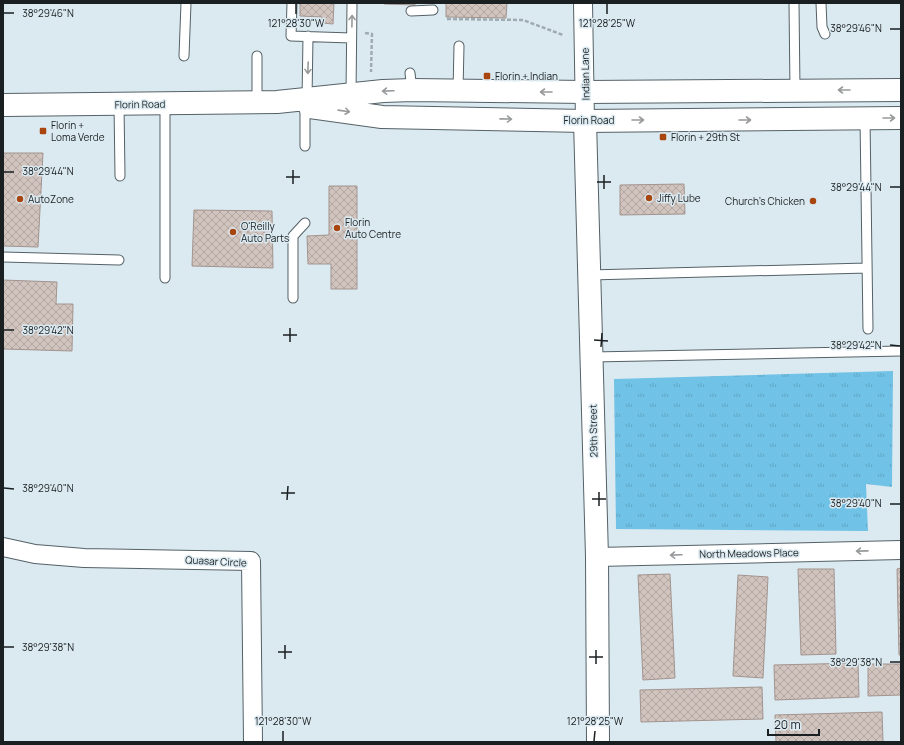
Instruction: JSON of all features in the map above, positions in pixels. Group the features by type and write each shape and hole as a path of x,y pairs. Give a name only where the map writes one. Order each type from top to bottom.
{"main road":[{"name":"Florin Road","path":"3,105 306,102 350,94 383,91 411,82 458,91 585,92 901,90"},
{"name":"Florin Road","path":"306,102 382,117 585,121 901,118"},
{"name":"29th Street","path":"585,121 597,557 598,742"}],"street":[{"name":"Indian Lane","path":"583,3 585,121"},
{"name":"Quasar Circle","path":"3,547 36,554 84,558 251,561 253,742"},
{"name":"North Meadows Place","path":"597,557 901,550"}],"lane":[{"path":"184,56 186,3"},
{"path":"292,3 291,36 352,38"},
{"path":"350,94 352,3"},
{"path":"794,3 795,90"},
{"path":"821,3 822,27 825,34"},
{"path":"411,11 433,10"},
{"path":"305,146 308,36"},
{"path":"458,91 459,46"},
{"path":"257,56 267,102"},
{"path":"165,278 166,103"},
{"path":"119,104 120,176"},
{"path":"865,119 868,329"},
{"path":"293,298 293,236 305,223"},
{"path":"3,257 120,260"},
{"path":"589,276 867,268"},
{"path":"592,357 901,351"}],"path":[{"path":"447,19 523,20 563,35"}],"green space":[{"path":"893,371 892,487 866,484 868,531 616,529 614,379"}],"building":[{"path":"300,3 334,3 333,24 322,23 322,17 300,16"},
{"path":"415,3 415,5 384,4"},
{"path":"446,3 507,3 506,18 446,17"},
{"path":"3,153 43,153 38,247 3,246"},
{"path":"684,184 685,214 620,215 620,185"},
{"path":"329,186 357,186 357,289 331,289 331,264 308,264 307,236 329,235"},
{"path":"194,210 272,211 273,268 192,266"},
{"path":"3,280 57,282 56,304 73,304 72,351 3,349"},
{"path":"901,568 901,655 899,655 897,569"},
{"path":"798,569 834,569 836,654 801,655"},
{"path":"670,574 675,678 643,680 638,575"},
{"path":"738,575 768,577 763,678 733,676"},
{"path":"858,663 859,697 775,700 774,665"},
{"path":"868,664 901,664 901,695 868,696"},
{"path":"762,687 763,719 641,722 640,690"},
{"path":"882,712 883,742 776,742 775,715"}],"place":[{"name":"Florin + Indian","path":"487,76"},
{"name":"Florin + Loma Verde","path":"43,131"},
{"name":"Florin + 29th St","path":"663,137"},
{"name":"Jiffy Lube","path":"649,198"},
{"name":"AutoZone","path":"20,199"},
{"name":"Church's Chicken","path":"813,201"},
{"name":"Florin Auto Centre","path":"337,228"},
{"name":"O'Reilly Auto Parts","path":"233,232"}]}
